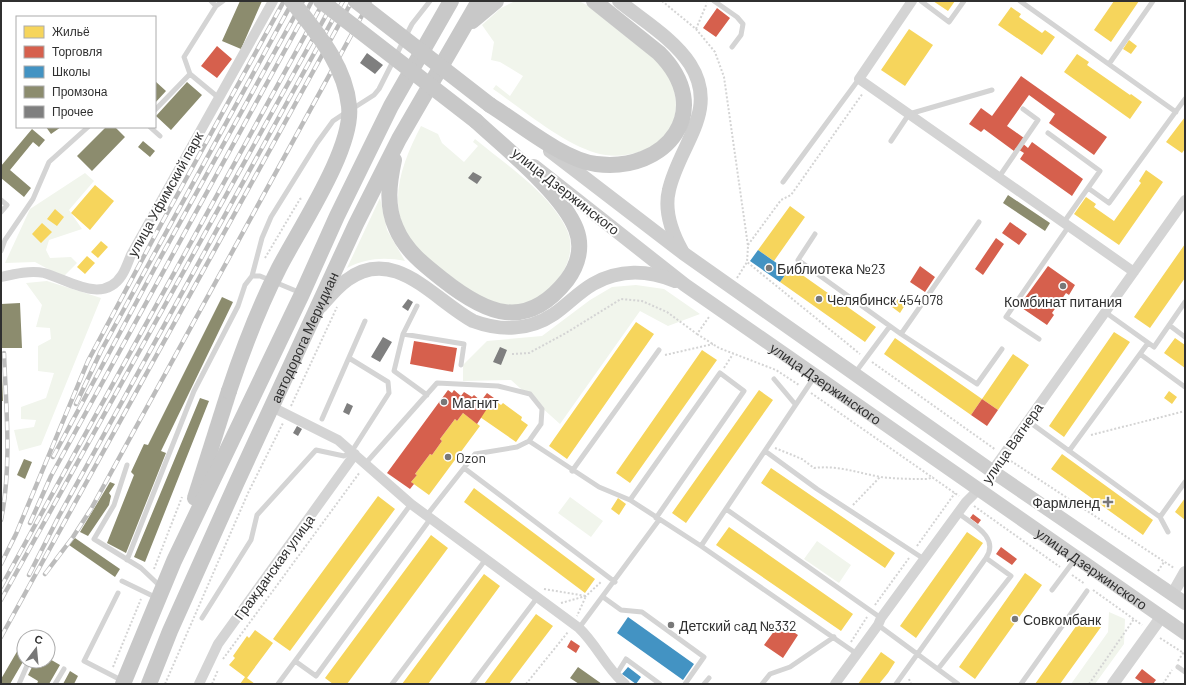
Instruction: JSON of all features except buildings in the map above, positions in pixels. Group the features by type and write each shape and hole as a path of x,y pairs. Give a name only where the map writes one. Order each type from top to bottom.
{"main road":[{"path":"174,561 229,391 268,290 333,167 345,139 349,122 349,101 340,72 320,38 292,1"},
{"path":"321,1 476,121 550,191 563,206 576,229 579,241 579,252 574,268 561,287 542,303 531,309 505,312 493,311 481,306 453,288 409,250 396,229 389,199 390,178 399,139"},
{"path":"356,1 490,105 565,154 584,162 606,165 630,163 647,157 664,146 678,127 684,109 684,95 679,77 659,53 594,1"},
{"name":"автодорога Меридиан","path":"119,680 155,593 174,561 302,294 337,216 391,106 450,1"},
{"name":"автодорога Меридиан","path":"149,684 170,632 356,224 399,139 455,38 479,1"},
{"path":"455,38 474,19 496,1"},
{"path":"619,1 682,53 695,73 699,84 700,101 697,123 672,181 668,195 669,215 672,230 683,253"},
{"name":"улица Дзержинского","path":"490,105 683,253 992,471 1185,603"},
{"name":"улица Дзержинского","path":"476,121 685,284 816,374 978,490 1185,633"},
{"path":"316,311 345,281 358,273 375,268 388,268 405,274 473,321 485,326 510,329 543,321 592,285 616,275 631,273 653,274 685,284"},
{"name":"улица Вагнера","path":"978,490 992,471"},
{"path":"1162,616 1172,595"}],"street":[{"name":"улица Уфимский парк","path":"1,277 20,273 42,273 92,290 105,288 114,284 122,275 131,255 273,1"},
{"path":"912,1 859,79 1134,272"},
{"name":"улица Вагнера","path":"992,471 1185,200"},
{"path":"272,407 321,431 354,452 365,464 411,504 537,598 580,628 588,636 615,676 625,684"},
{"name":"Гражданская улица","path":"199,684 218,644 354,452"},
{"name":"улица Вагнера","path":"836,684 853,651 879,622 966,502 978,490"},
{"path":"1172,595 1185,572"},
{"path":"1113,684 1162,616"}],"lane":[{"path":"211,1 216,6"},
{"path":"219,98 190,74 184,57 216,6 223,1"},
{"path":"127,560 194,391 238,306 245,285 252,276 262,238 271,217 317,143 333,121 366,100 379,89 412,24 430,1"},
{"path":"714,1 737,17 743,24 741,34 732,47"},
{"path":"921,1 949,22 964,1"},
{"path":"1020,1 1176,112"},
{"path":"1109,64 1154,1"},
{"path":"156,109 190,74"},
{"path":"783,182 859,79"},
{"path":"891,141 909,114 992,90"},
{"path":"1088,188 1110,203 1185,99"},
{"path":"999,177 1038,120 1023,109"},
{"path":"1,251 5,240 32,199 49,162 87,128"},
{"path":"151,128 160,136"},
{"path":"1038,339 1006,317 1100,170 1048,133"},
{"path":"1,200 7,204 1,212"},
{"path":"901,334 979,222"},
{"path":"815,234 798,260 901,334 977,384 1002,349"},
{"path":"252,276 260,276 302,294"},
{"path":"1105,312 1154,347 1185,302"},
{"path":"417,306 403,334 394,370 427,395"},
{"path":"322,419 365,321"},
{"path":"1169,325 1185,337"},
{"path":"855,375 890,326"},
{"path":"403,334 464,344 461,365"},
{"path":"1069,450 1148,343"},
{"path":"572,471 659,350"},
{"path":"1140,354 1185,387"},
{"path":"202,618 251,540 257,515 316,450 344,456 354,452 389,393 388,382 349,358"},
{"path":"580,628 615,582 744,391 720,374 630,500"},
{"path":"701,546 816,374"},
{"path":"774,379 796,404"},
{"path":"295,661 316,676 475,454 517,447 529,441 541,424 542,409 530,394 498,386 437,383 365,464"},
{"path":"1028,420 1160,517 1168,532"},
{"path":"529,441 572,471 599,487 630,500 701,546 853,651"},
{"path":"765,451 849,510 924,559"},
{"path":"127,465 114,505 94,539 142,568 151,577 155,593"},
{"path":"464,468 615,582"},
{"path":"1160,517 1185,482"},
{"path":"278,684 411,504"},
{"path":"726,509 871,611 879,622 958,684"},
{"path":"896,684 991,551 990,541 986,535 958,513"},
{"path":"1052,590 1077,557"},
{"path":"938,669 1011,576 986,558"},
{"path":"392,684 486,559"},
{"path":"122,581 155,593"},
{"path":"1021,684 1087,591"},
{"path":"118,593 84,661 119,680"},
{"path":"603,597 621,610 642,612 704,657 684,684"},
{"path":"472,684 537,598"},
{"path":"762,684 770,674 790,667 834,637"},
{"path":"615,676 626,659 660,684"},
{"path":"1178,667 1185,672"},
{"path":"20,684 26,669"},
{"path":"55,684 64,669"},
{"path":"704,684 709,678"}],"path":[{"path":"696,29 707,1"},
{"path":"748,246 781,200 790,195 869,86"},
{"path":"738,276 747,262"},
{"path":"512,354 529,352 535,349 566,333 621,299 642,301 667,312 712,344 733,354 776,370 805,389 933,477 966,502 1151,632 1185,654"},
{"path":"165,684 245,500 339,302"},
{"path":"697,334 709,318"},
{"path":"654,358 712,344"},
{"path":"720,374 733,354"},
{"path":"1078,438 1185,410"},
{"path":"769,445 802,458 814,468 829,466 845,468 880,477 928,479 933,477"},
{"path":"222,661 365,464"},
{"path":"849,510 880,477"},
{"path":"151,577 184,490"},
{"path":"853,651 851,641 955,493"},
{"path":"549,606 586,596 607,576"},
{"path":"119,680 155,593"},
{"path":"1089,684 1134,619"},
{"path":"212,684 219,667"}],"shaded area":[{"path":"515,1 582,2 603,17 655,60 668,74 674,86 675,112 671,125 664,137 653,146 640,152 611,156 596,153 570,142 556,134 493,89 496,85 510,96 523,76 500,62 491,60 494,42 482,25 501,8"},
{"path":"421,126 438,134 442,143 464,162 478,146 473,142 475,139 526,180 539,192 560,217 567,230 570,242 570,254 560,277 552,287 542,295 531,302 520,305 494,303 481,297 435,264 420,251 411,240 403,226 399,212 398,197 403,168 414,139"},
{"path":"85,173 94,181 69,210 82,229 49,240 46,250 50,258 71,257 77,263 63,277 35,262 5,263 30,209"},
{"path":"380,198 387,230 405,261 376,259 361,262 347,268"},
{"path":"47,281 101,298 41,445 19,451 14,430 34,427 36,420 21,419 21,407 46,398 54,373 38,371 38,346 51,339 50,328 36,327 42,305 26,283"},
{"path":"636,285 664,289 700,314 668,326 640,311 560,424 511,380 463,381 463,365 487,341 542,336 590,300 612,287"},
{"path":"570,497 603,521 591,537 558,513"},
{"path":"817,541 851,565 839,583 804,559"},
{"path":"1109,612 1125,619 1124,644 1095,684 1071,684 1108,632"}],"railway":[{"path":"1,564 16,534 88,361 159,228 284,1"},
{"path":"76,404 101,351 293,1"},
{"path":"53,457 158,262 303,1"},
{"path":"30,523 51,476 312,1"},
{"path":"1,587 324,1"},
{"path":"1,600 334,1"},
{"path":"29,575 59,516 343,1"},
{"path":"1,637 352,1"},
{"path":"45,574 73,537 91,509 370,1"},
{"path":"1,520 7,457 4,353"}],"place":[{"name":"Библиотека №23","path":"769,268"},
{"name":"Комбинат питания","path":"1063,286"},
{"name":"Челябинск 454078","path":"819,299"},
{"name":"Магнит","path":"444,402"},
{"name":"Ozon","path":"448,457"},
{"name":"Фармленд","path":"1108,502"},
{"name":"Совкомбанк","path":"1015,619"},
{"name":"Детский cад №332","path":"671,625"}]}
